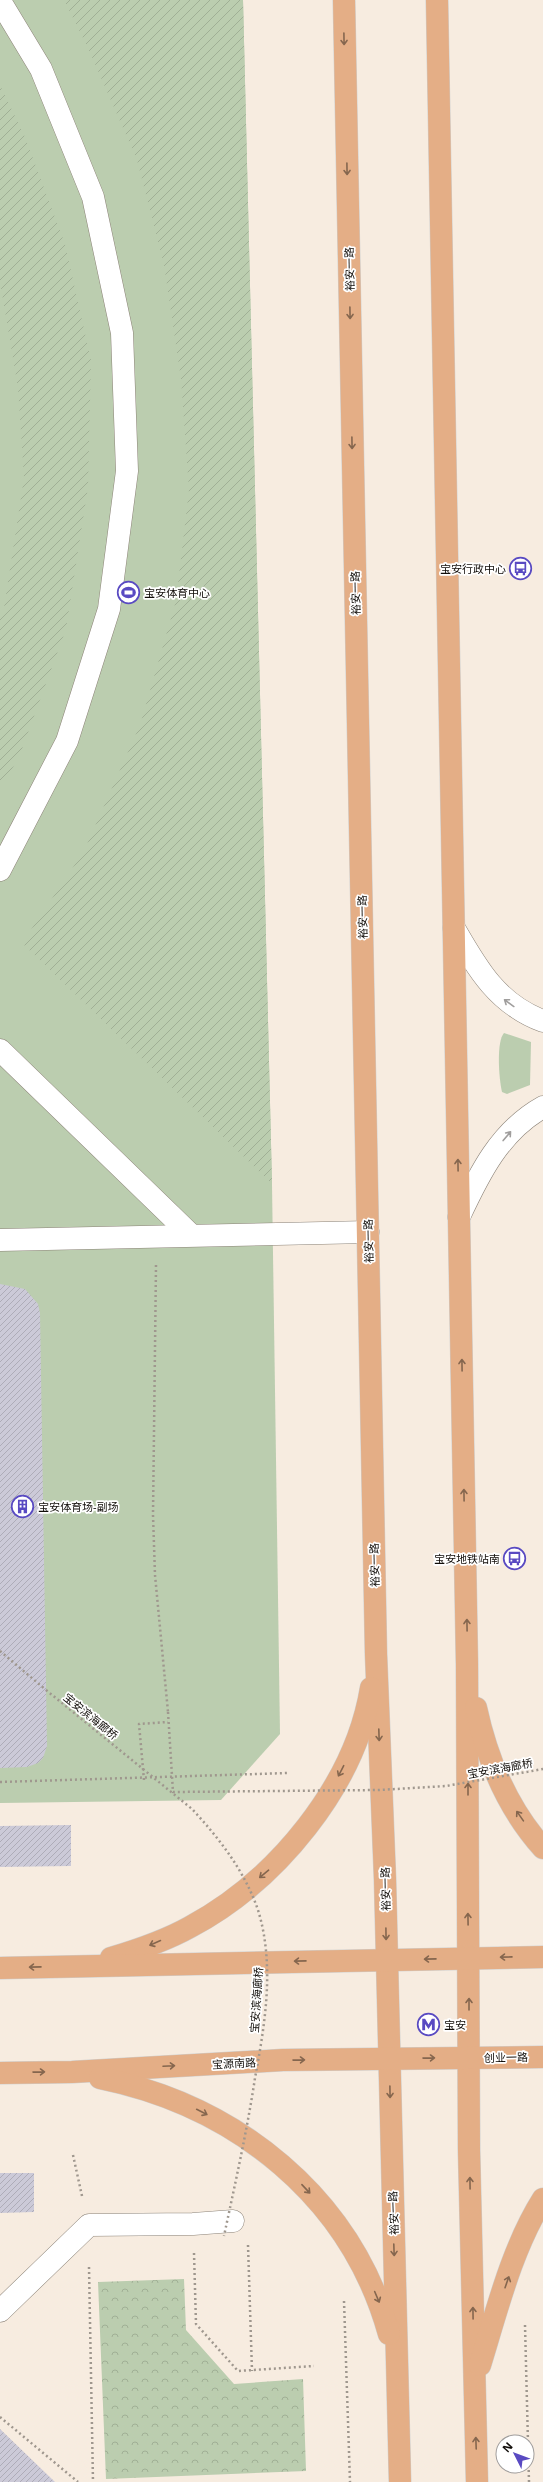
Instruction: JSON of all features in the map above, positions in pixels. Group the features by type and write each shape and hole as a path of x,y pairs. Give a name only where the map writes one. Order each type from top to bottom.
{"main road":[{"name":"裕安一路","path":"344,0 376,1654 389,2059 400,2482"},
{"path":"437,0 467,1664 469,2057 477,2482"},
{"path":"70,1966 98,1962 146,1947 190,1927 232,1901 270,1869 302,1833 330,1792 352,1749 368,1703 376,1654"},
{"path":"467,1664 482,1736 496,1773 514,1808 543,1848"},
{"path":"0,1968 543,1957"},
{"name":"创业一路","path":"469,2057 543,2057"},
{"name":"宝源南路","path":"0,2073 72,2072 283,2060 469,2057"},
{"path":"72,2072 123,2082 188,2104 231,2126 270,2155 305,2188 342,2231 366,2271 377,2298 397,2362"},
{"path":"474,2386 507,2280 522,2240 543,2199"}],"street":[{"path":"0,1 41,69 93,197 122,333 127,471 109,609 70,734 0,870"},
{"path":"454,928 486,981 505,1001 525,1014 543,1021"},
{"path":"0,1050 191,1235"},
{"path":"459,1217 478,1177 495,1151 514,1128 543,1107"},
{"path":"0,1240 368,1232"},
{"path":"0,2311 89,2225 193,2224 229,2228"}],"path":[{"path":"156,1236 152,1411 155,1576 173,1792"},
{"name":"宝安滨海廊桥","path":"0,1652 173,1792 211,1829 238,1868 258,1911 266,1955 266,2000 260,2049 229,2228"},
{"path":"144,1780 139,1724 168,1722"},
{"name":"宝安滨海廊桥","path":"173,1792 394,1789 446,1786 543,1769"},
{"path":"0,1782 144,1780 288,1773"},
{"path":"73,2155 89,2225 92,2482"},
{"path":"193,2224 196,2324 238,2371 314,2366"},
{"path":"248,2245 252,2371"},
{"path":"344,2292 350,2482"},
{"path":"525,2318 529,2482"},
{"path":"0,2417 78,2482"}],"green space":[{"name":"宝安体育中心","path":"0,0 243,0 272,1184 280,1734 221,1800 0,1803"},
{"path":"64,0 243,0 272,1184 22,943 84,851 140,725 176,601 189,490 181,379 164,265 137,160 88,48"},
{"path":"0,85 25,137 65,244 91,360 88,487 66,629 19,757 0,789 0,619 4,608 24,478 18,388 0,282"},
{"path":"504,1033 531,1042 530,1085 507,1094 502,1092 499,1070 500,1044"},
{"path":"184,2279 186,2330 234,2384 303,2379 306,2471 106,2479 98,2282"}],"building":[{"name":"宝安体育场-副场","path":"0,1284 25,1289 38,1304 40,1313 47,1746 43,1758 38,1763 27,1767 0,1768"},
{"path":"71,1825 71,1866 0,1867 0,1826"},
{"path":"0,2173 34,2173 34,2212 0,2213"},
{"path":"0,2429 55,2482 0,2482"}],"place":[{"name":"宝安行政中心","path":"521,568"},
{"name":"宝安体育中心","path":"129,592"},
{"name":"宝安体育场-副场","path":"22,1506"},
{"name":"宝安地铁站南","path":"515,1558"},
{"name":"宝安","path":"429,2024"}]}
